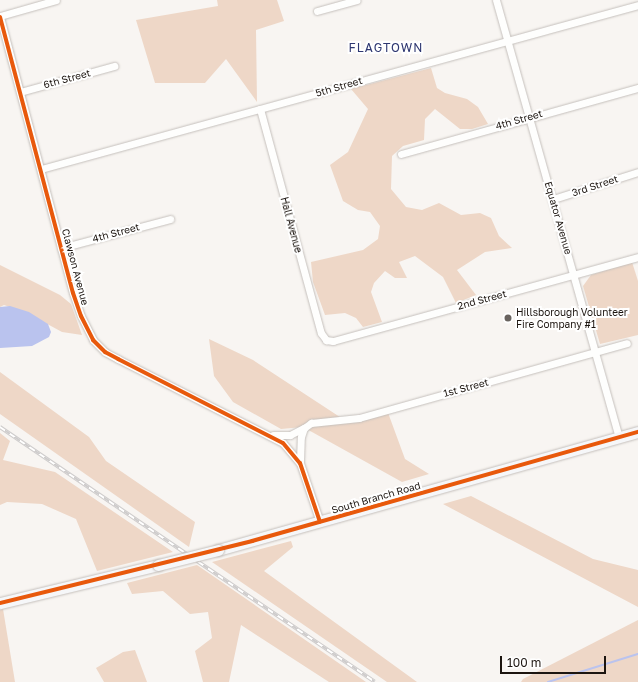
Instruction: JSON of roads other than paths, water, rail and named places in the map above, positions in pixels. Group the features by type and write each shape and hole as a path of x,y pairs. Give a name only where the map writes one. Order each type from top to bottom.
{"street":[{"path":"0,16 56,0"},
{"path":"317,11 357,0"},
{"name":"Equator Avenue","path":"496,0 620,437"},
{"name":"5th Street","path":"41,169 638,5"},
{"name":"Clawson Avenue","path":"0,16 80,316 93,340 105,352 272,435 289,448 300,463 320,522"},
{"name":"6th Street","path":"20,92 114,66"},
{"name":"4th Street","path":"401,154 638,88"},
{"name":"Hall Avenue","path":"260,109 321,333 326,340"},
{"name":"3rd Street","path":"553,199 638,172"},
{"name":"4th Street","path":"61,248 170,218"},
{"name":"2nd Street","path":"326,340 333,341 638,257"},
{"name":"1st Street","path":"272,435 290,435 318,420 359,418 627,343"},
{"path":"300,463 298,448 304,428"},
{"name":"South Branch Road","path":"0,603 218,550 638,432"}],"water":[{"path":"10,306 29,312 48,324 51,332 49,337 32,346 0,348 0,307"}],"waterway":[{"path":"548,682 638,654"}],"railway":[{"path":"0,427 375,682"}],"place":[{"name":"Hillsborough Volunteer Fire Company #1","path":"508,318"}],"district":[{"name":"FLAGTOWN","path":"386,48"}]}
